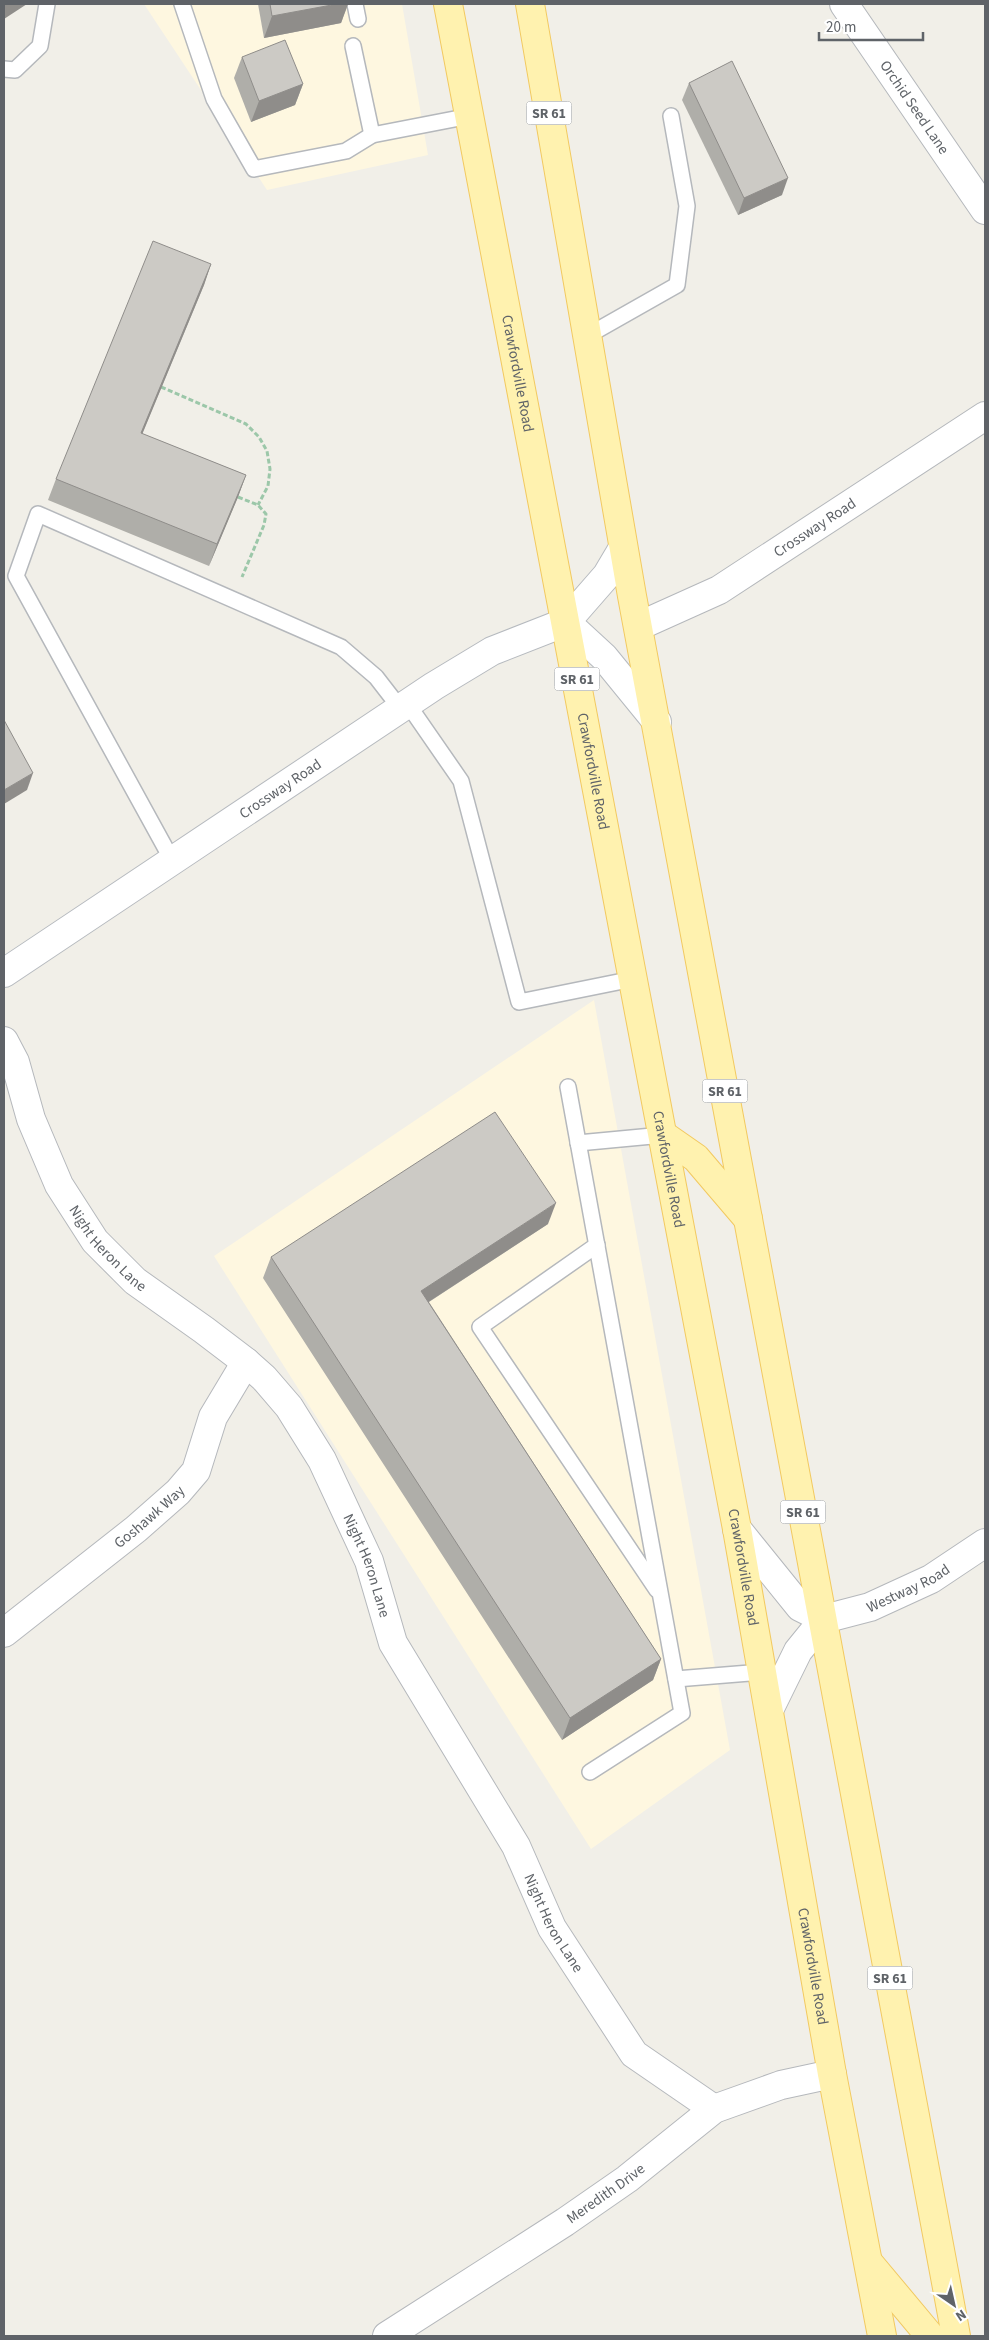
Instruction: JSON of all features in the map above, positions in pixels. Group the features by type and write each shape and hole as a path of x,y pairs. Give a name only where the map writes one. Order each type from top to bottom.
{"main road":[{"name":"Crawfordville Road","path":"448,4 737,1529 832,2074 882,2336"},
{"name":"SR 61","path":"530,4 623,548 824,1619 956,2336"},
{"path":"663,1135 696,1158 749,1220"},
{"path":"868,2262 930,2336"}],"street":[{"name":"Orchid Seed Lane","path":"844,4 985,210"},
{"name":"Crossway Road","path":"638,626 720,590 985,416"},
{"path":"623,548 607,575 566,622 617,672 656,722"},
{"name":"Crossway Road","path":"4,973 404,706 492,651 566,622"},
{"name":"Night Heron Lane","path":"4,1041 16,1062 31,1119 59,1185 96,1241 135,1281 246,1362 264,1378 289,1407 322,1460 369,1561 393,1643 516,1846 552,1928 634,2054 714,2109"},
{"name":"Goshawk Way","path":"4,1633 136,1529 178,1492 196,1471 213,1417 246,1362"},
{"path":"737,1529 800,1607 824,1619 798,1651 768,1710"},
{"name":"Westway Road","path":"824,1619 870,1607 931,1579 985,1543"},
{"name":"Meredith Drive","path":"387,2336 565,2222 627,2179 714,2109 781,2085 832,2074"}],"lane":[{"path":"4,69 16,70 40,46 48,4"},
{"path":"182,4 214,99 254,169 346,151 372,135 470,116"},
{"path":"355,4 358,19"},
{"path":"353,46 372,135"},
{"path":"587,336 677,285 687,206 671,116"},
{"path":"172,860 16,576 38,514 341,648 376,678 404,706 461,781 519,1002 633,979"},
{"path":"568,1087 682,1713 590,1772"},
{"path":"578,1143 663,1135"},
{"path":"597,1245 480,1327 661,1596"},
{"path":"676,1679 762,1672"}],"path":[{"path":"161,387 246,424 259,437 267,451 270,468 268,486 258,505"},
{"path":"232,600 264,525 266,514 258,505 238,497"}],"shaded area":[{"path":"144,4 402,4 428,155 267,190"},
{"path":"594,1000 730,1750 591,1849 214,1256"}],"building":[{"path":"270,4 337,4 272,16"},
{"path":"285,40 303,84 259,101 242,57"},
{"path":"732,61 788,178 744,198 689,83"},
{"path":"153,241 211,264 141,433 246,475 217,544 56,479"},
{"path":"4,720 33,773 4,790"},
{"path":"495,1112 556,1203 421,1291 661,1659 570,1718 271,1257"}]}
